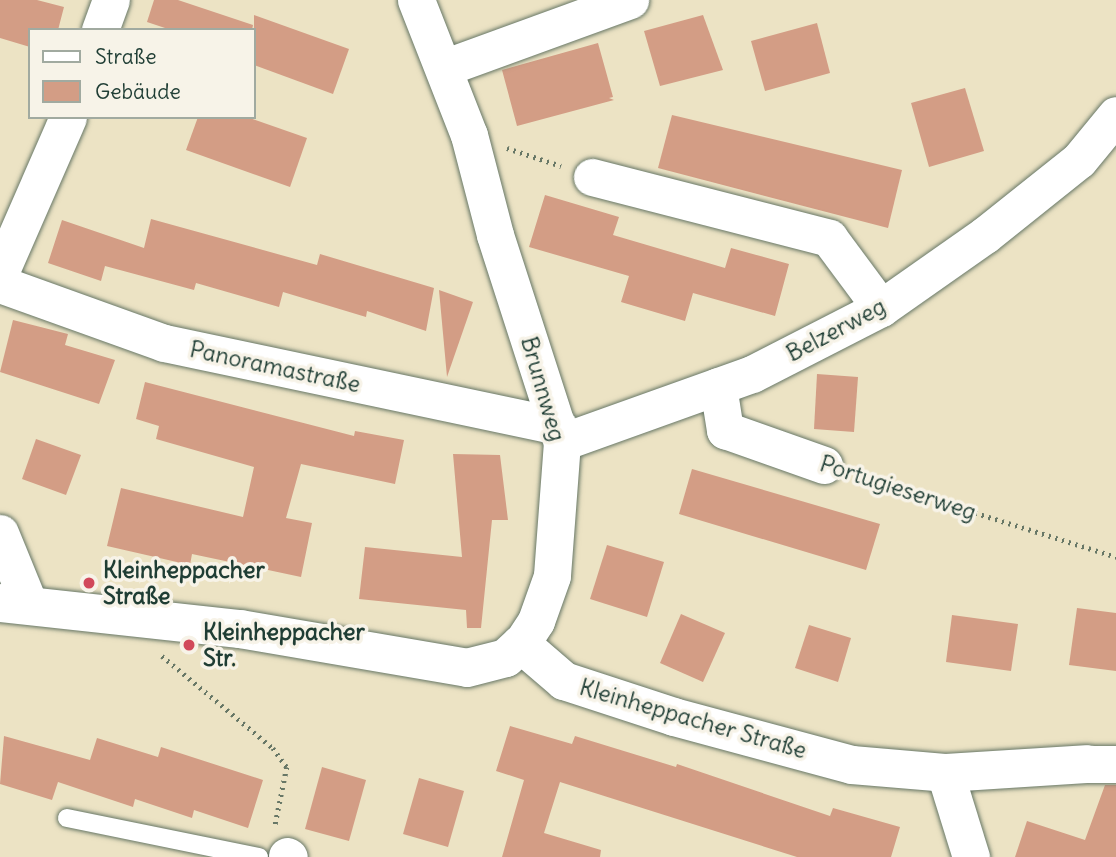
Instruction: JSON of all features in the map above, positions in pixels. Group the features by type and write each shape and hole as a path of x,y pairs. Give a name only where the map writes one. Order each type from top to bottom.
{"street":[{"path":"101,28 111,0"},
{"name":"Brunnweg","path":"416,0 446,67 469,135 495,234 560,434 552,576 537,621 521,644"},
{"path":"446,67 630,0"},
{"name":"Belzerweg","path":"560,434 752,373 881,308 985,235 1079,160 1116,116"},
{"path":"0,273 67,119"},
{"path":"592,177 829,238 881,308"},
{"name":"Panoramastraße","path":"0,284 164,343 560,434"},
{"name":"Portugieserweg","path":"718,386 725,430 824,465"},
{"path":"0,533 15,604 240,629 467,668 506,658 521,644"},
{"name":"Kleinheppacher Straße","path":"521,644 564,681 674,717 852,765 945,772 1101,764"},
{"path":"945,772 971,857"}],"lane":[{"path":"67,818 258,857"}],"path":[{"path":"469,135 592,177"},
{"name":"Portugieserweg","path":"824,465 1116,557"},
{"path":"157,652 273,748 287,767 273,821 287,857"}],"building":[{"path":"0,0 37,0 64,7 59,28 28,28 28,46 0,38"},
{"path":"154,0 178,0 253,25 252,28 165,28 147,22"},
{"path":"254,15 349,49 333,94 256,66"},
{"path":"703,15 723,70 660,86 644,31"},
{"path":"817,23 830,73 765,91 751,41"},
{"path":"598,43 613,97 609,98 614,100 517,126 502,70"},
{"path":"965,88 984,151 929,167 911,103"},
{"path":"672,115 902,170 888,228 658,168"},
{"path":"197,119 253,119 307,138 290,187 186,150"},
{"path":"545,195 619,217 613,235 725,268 731,248 789,264 775,316 693,293 685,321 621,302 629,276 529,247"},
{"path":"151,219 317,265 320,254 434,288 426,331 367,311 366,317 283,292 279,307 196,283 194,290 105,266 101,281 48,263 62,220 144,248"},
{"path":"439,290 473,302 447,377"},
{"path":"13,320 68,334 65,345 115,360 99,404 0,372"},
{"path":"817,374 858,377 854,432 814,429"},
{"path":"145,382 354,436 355,431 404,440 395,484 301,464 286,518 312,523 301,577 192,554 190,565 107,546 121,488 243,517 254,467 156,439 159,426 136,419"},
{"path":"36,439 81,455 66,495 22,479"},
{"path":"453,454 500,455 508,520 492,520 481,628 467,628 466,610 359,599 365,547 462,557"},
{"path":"692,469 880,524 866,570 679,514"},
{"path":"607,545 664,562 647,617 590,599"},
{"path":"1077,608 1116,613 1116,671 1069,665"},
{"path":"681,614 725,633 703,682 660,663"},
{"path":"952,615 1018,624 1011,671 946,662"},
{"path":"809,625 851,638 838,682 795,668"},
{"path":"510,726 572,744 575,736 676,767 677,764 830,816 833,808 900,827 891,857 797,857 560,782 544,833 601,850 600,857 502,857 524,780 496,771"},
{"path":"4,736 90,760 97,738 158,757 161,747 263,780 248,828 194,810 192,818 135,799 133,807 58,782 52,800 0,784"},
{"path":"322,767 366,780 349,841 305,829"},
{"path":"419,778 464,791 448,847 403,834"},
{"path":"1105,785 1116,785 1116,857 1015,857 1027,821 1085,840"}],"place":[{"name":"Kleinheppacher Straße","path":"89,583"},
{"name":"Kleinheppacher Str.","path":"189,645"}]}
